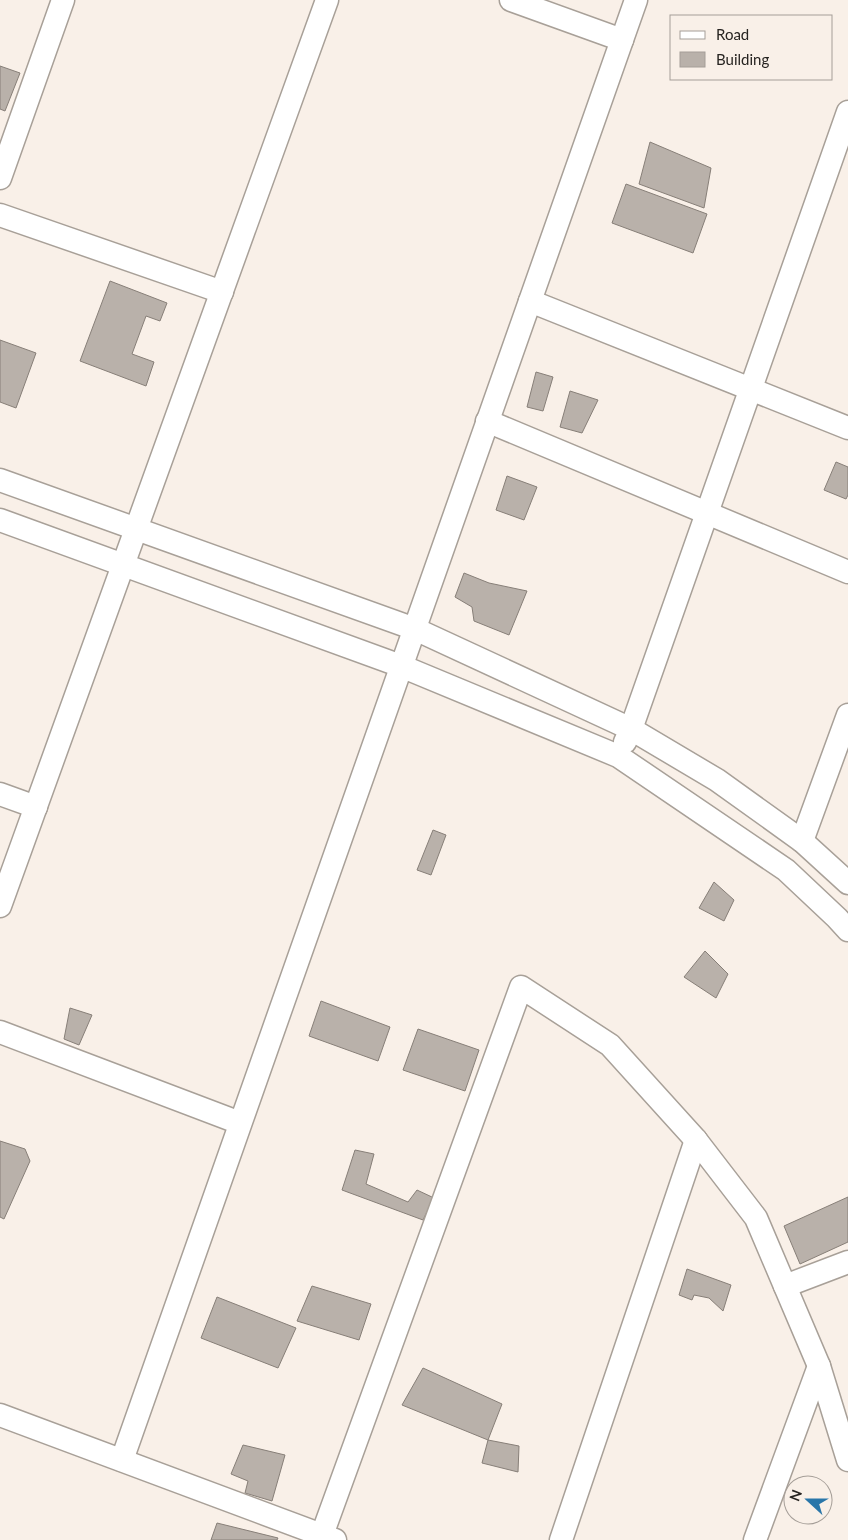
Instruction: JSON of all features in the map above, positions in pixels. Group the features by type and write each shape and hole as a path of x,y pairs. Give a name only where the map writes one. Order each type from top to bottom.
{"street":[{"path":"0,178 63,0"},
{"path":"0,906 327,0"},
{"path":"510,0 622,40"},
{"path":"122,1460 636,0"},
{"path":"618,756 631,729 848,112"},
{"path":"0,215 222,292"},
{"path":"530,301 848,428"},
{"path":"487,421 848,572"},
{"path":"0,480 414,629 631,729 717,780 802,841 848,883"},
{"path":"0,520 401,666 618,756 786,870 838,918 848,930"},
{"path":"802,841 848,715"},
{"path":"0,794 36,807"},
{"path":"0,1415 328,1538 521,987 610,1045 696,1140 756,1218 819,1366 848,1460"},
{"path":"0,1032 240,1123"},
{"path":"561,1540 696,1140"},
{"path":"785,1286 848,1262"},
{"path":"754,1540 819,1366"}],"building":[{"path":"0,66 20,73 5,111 0,109"},
{"path":"650,142 711,168 704,208 639,184"},
{"path":"626,184 707,214 693,253 612,223"},
{"path":"110,281 167,303 160,321 146,316 132,354 154,362 146,386 80,361"},
{"path":"0,340 36,353 16,408 0,402"},
{"path":"536,372 553,377 543,411 527,407"},
{"path":"570,391 598,400 582,433 560,427"},
{"path":"836,462 848,467 848,495 846,499 824,490"},
{"path":"507,476 537,487 524,520 496,510"},
{"path":"464,573 489,583 527,591 509,635 474,621 472,607 455,597"},
{"path":"433,830 446,835 431,875 417,870"},
{"path":"714,882 734,900 724,921 699,908"},
{"path":"705,951 728,974 716,998 684,977"},
{"path":"321,1001 390,1027 378,1061 309,1036"},
{"path":"70,1008 92,1015 79,1045 64,1039"},
{"path":"418,1029 479,1050 465,1091 403,1070"},
{"path":"0,1141 25,1149 30,1161 4,1219 0,1217"},
{"path":"355,1150 374,1154 366,1184 408,1202 417,1190 434,1198 423,1220 342,1190"},
{"path":"848,1197 848,1242 800,1264 784,1226"},
{"path":"687,1269 731,1285 723,1311 709,1298 694,1295 692,1300 679,1295"},
{"path":"312,1286 371,1304 359,1340 297,1321"},
{"path":"217,1297 296,1328 278,1368 201,1338"},
{"path":"423,1368 502,1404 488,1440 402,1405"},
{"path":"488,1440 519,1446 518,1472 482,1463"},
{"path":"243,1445 285,1455 272,1501 245,1493 248,1481 231,1474"},
{"path":"217,1523 278,1538 277,1540 211,1540"}]}
